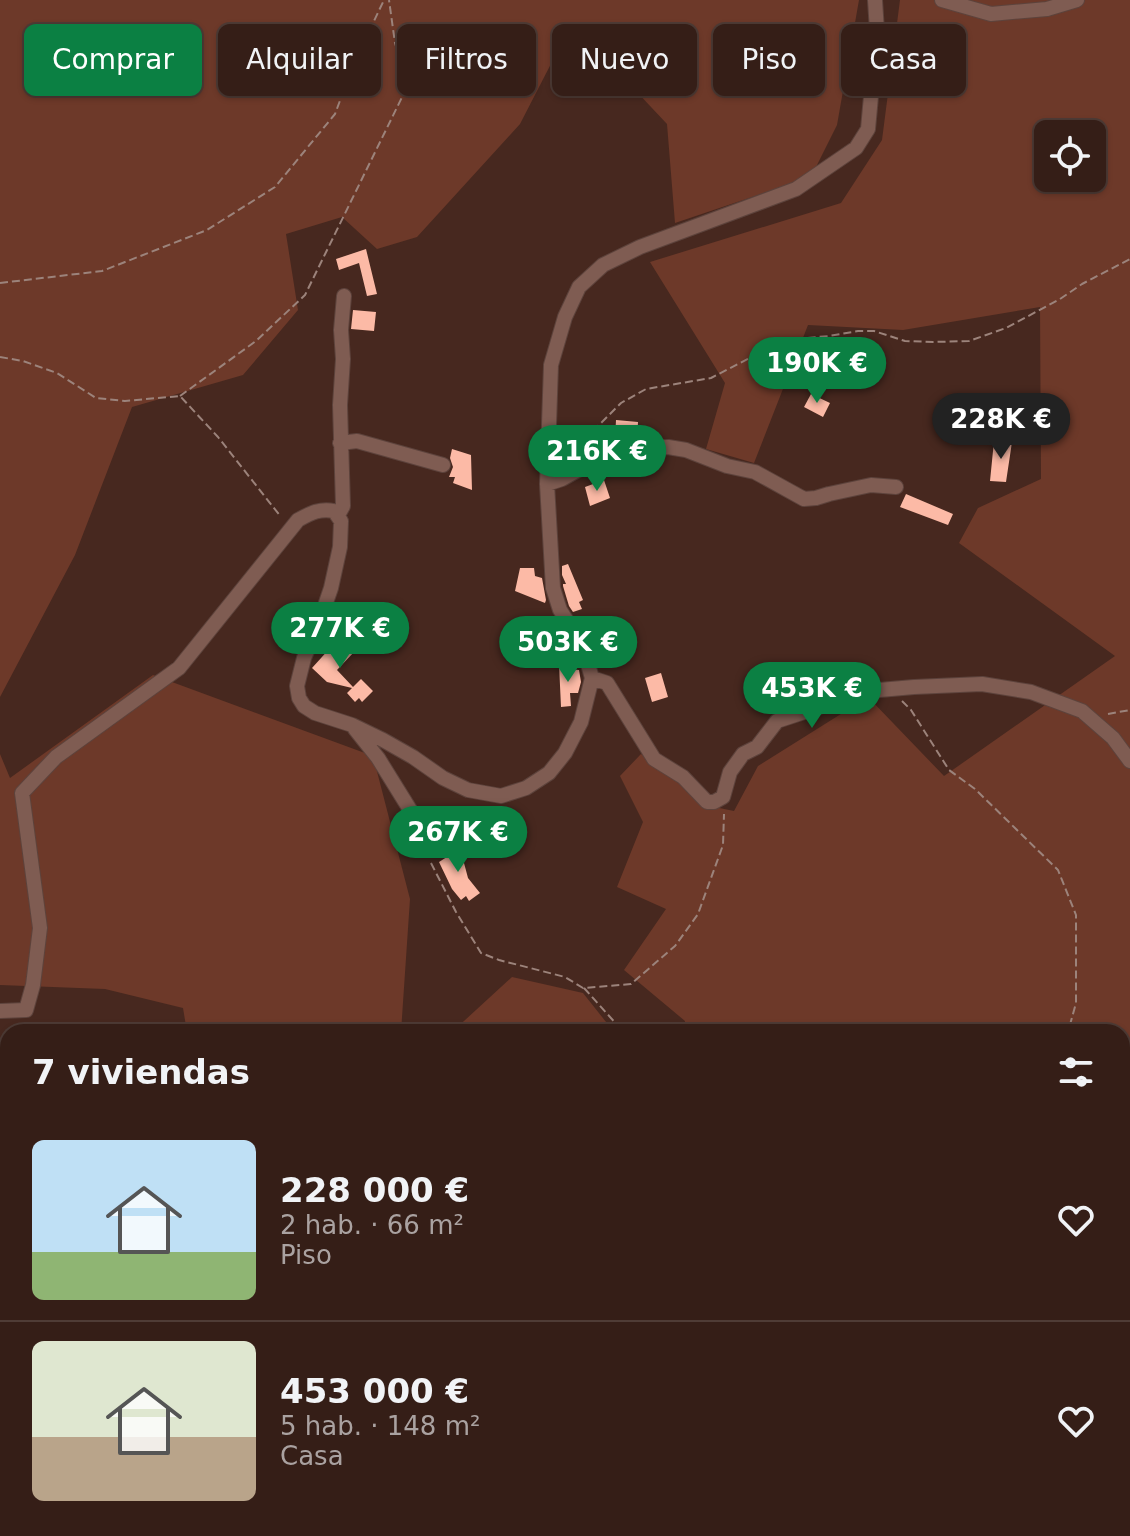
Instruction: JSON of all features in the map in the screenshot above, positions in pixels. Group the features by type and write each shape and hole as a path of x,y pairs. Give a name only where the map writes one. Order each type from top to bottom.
{"street":[{"path":"0,1011 26,1010 33,985 40,928 22,793 56,757 179,668 298,520 314,511 334,511 338,515 341,532 331,588 304,658 297,686 304,706 393,746 468,790 501,796 526,788 549,773 565,753 581,722 592,678 582,644 560,610 553,588 547,484 551,365 565,317 579,287 603,265 640,247 796,189 856,148 868,129 877,31 875,0"},
{"path":"942,0 991,14 1047,9 1077,0"},
{"path":"338,515 343,506 340,405 344,296"},
{"path":"340,443 357,441 443,465"},
{"path":"547,484 589,464 644,448 668,447 755,472 804,499 871,485 896,487"},
{"path":"592,678 607,683 654,759 683,777 707,802 723,797 730,772 743,754 757,747 777,721 868,691 982,684 1031,692 1082,711 1113,738 1130,761"},
{"path":"352,725 378,758 435,850"}],"path":[{"path":"0,283 102,271 207,230 275,187 335,114 354,63 384,0"},
{"path":"0,357 57,373 96,398 125,401 180,396 256,341 305,295 408,85 395,43 389,0"},
{"path":"562,479 570,459 590,434 621,403 646,389 711,378 775,345 796,339 874,331 905,341 969,341 1006,328 1130,259"},
{"path":"180,396 218,437 280,517 298,520"},
{"path":"890,689 911,710 949,770 975,789 1058,870 1076,915 1076,1003 1070,1024"},
{"path":"1090,717 1130,710"},
{"path":"583,988 631,984 675,946 698,914 723,845 723,797"},
{"path":"426,834 432,868 481,953 565,977 583,988 616,1024"}],"shaded area":[{"path":"0,0 859,0 855,24 841,24 842,96 837,125 811,177 675,223 667,124 641,96 697,96 697,24 552,24 552,62 536,93 536,24 397,24 397,96 534,96 520,124 417,237 377,249 342,217 286,234 298,310 243,375 132,407 75,555 0,697"},
{"path":"900,0 1130,0 1130,1024 685,1024 624,970 666,909 617,887 643,822 620,776 641,754 676,779 700,804 734,811 758,766 868,697 944,776 1115,656 959,543 978,508 1041,479 1040,307 903,330 808,325 754,463 706,449 725,383 650,262 841,203 882,140 888,96 966,96 966,24 897,24"},
{"path":"153,675 373,756 410,899 402,1024 186,1024 183,1008 105,989 0,985 0,754 10,778"},
{"path":"512,977 583,993 608,1024 461,1024"}],"building":[{"path":"366,249 377,294 367,296 359,263 339,270 336,259"},
{"path":"353,310 376,312 374,331 351,329"},
{"path":"811,394 830,403 823,417 804,407"},
{"path":"1011,407 1027,408 1027,412 1031,412 1030,422 1003,420 1004,410 1011,410"},
{"path":"616,420 638,422 637,440 615,439"},
{"path":"994,441 1012,442 1006,482 990,481"},
{"path":"452,449 471,455 472,490 453,483 455,477 449,477 453,467 450,458"},
{"path":"604,480 610,498 590,506 585,487"},
{"path":"906,494 953,514 948,525 900,507"},
{"path":"568,564 583,600 579,602 582,609 573,612 563,586 566,584 562,566"},
{"path":"520,568 534,568 535,576 542,578 545,603 515,591"},
{"path":"340,637 355,651 337,670 353,687 361,679 373,691 362,702 359,698 355,702 347,693 352,688 327,682 312,668"},
{"path":"559,664 568,664 568,669 579,670 581,682 578,693 570,693 571,706 561,707"},
{"path":"661,673 668,697 652,702 645,678"},
{"path":"453,842 460,848 468,878 480,893 469,901 466,896 461,900 452,889 439,862 450,855 445,850"}]}
